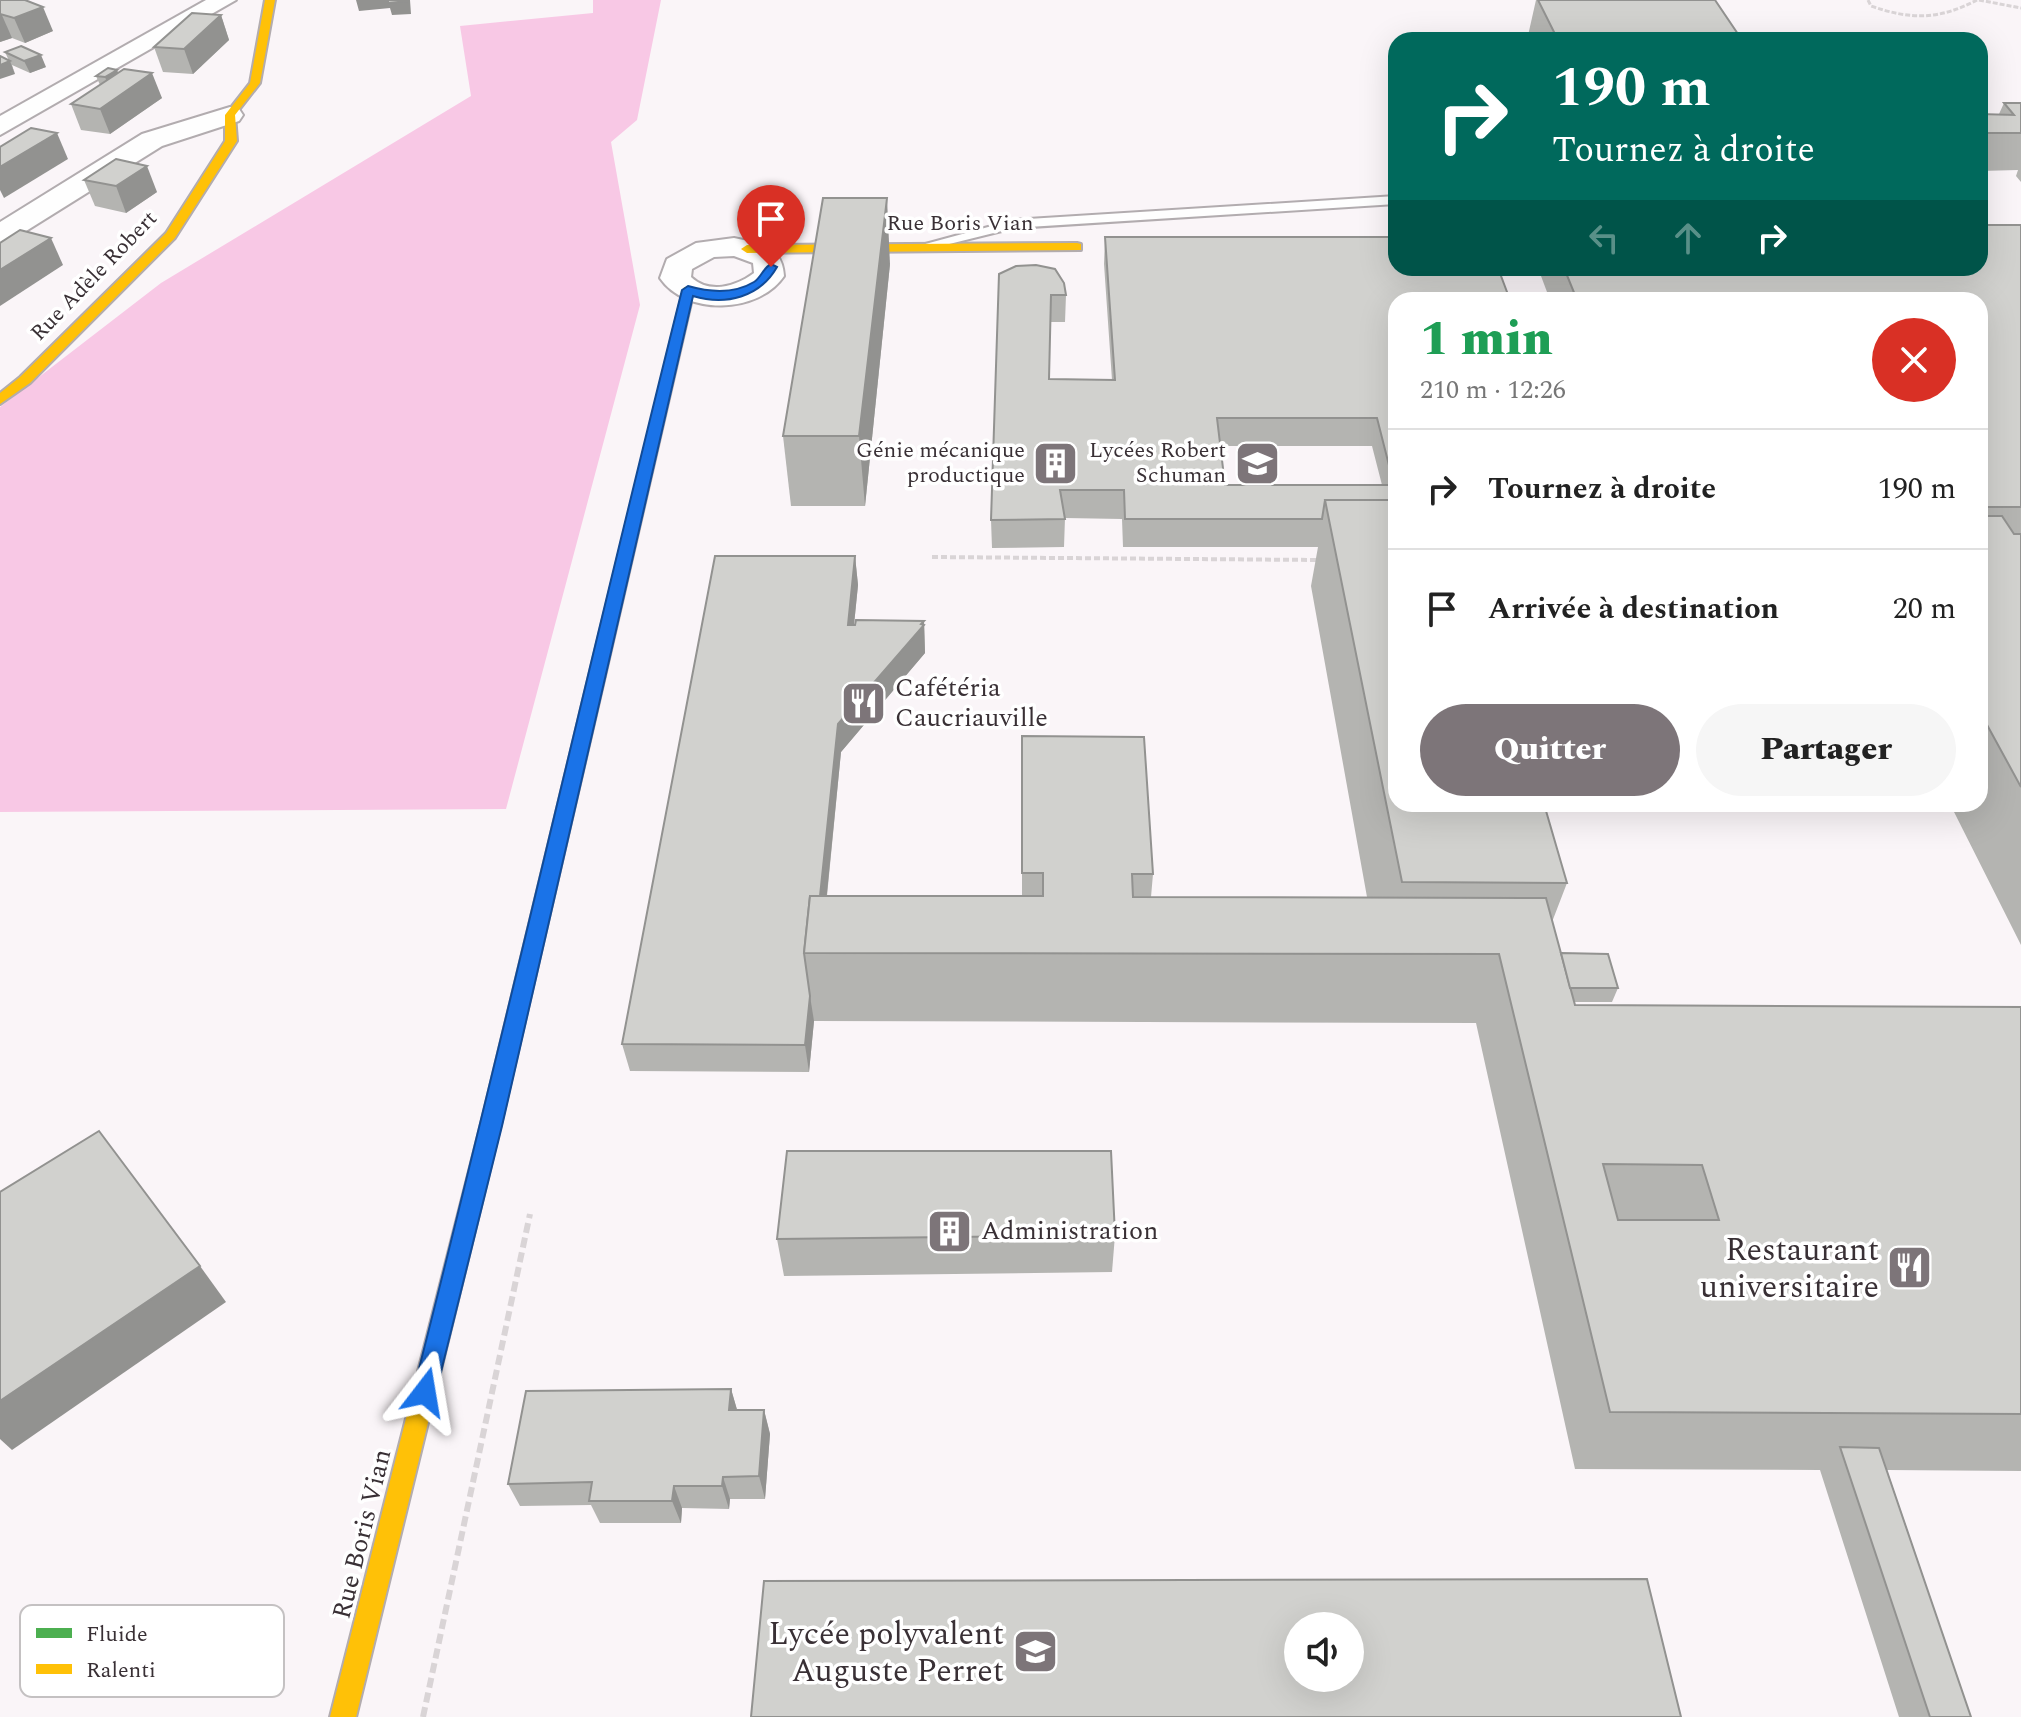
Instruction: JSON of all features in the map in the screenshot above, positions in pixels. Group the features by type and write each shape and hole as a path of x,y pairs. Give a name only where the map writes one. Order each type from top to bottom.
{"street":[{"path":"0,127 224,0"},
{"name":"Rue Adèle Robert","path":"0,400 25,380 171,235 231,141 230,115 255,83 270,0"},
{"path":"0,235 152,140 230,115"},
{"name":"Rue Boris Vian","path":"747,249 1077,247"},
{"path":"707,249 747,249 768,260 771,267 762,284 734,295 701,295 688,290 675,278 678,265 707,249"},
{"name":"Rue Boris Vian","path":"343,1717 491,1126 688,290"}],"lane":[{"path":"920,247 1014,224 1388,201"}],"path":[{"path":"1868,0 1871,6 1904,18 1927,20 1956,12 1978,0 2021,8"},
{"path":"932,557 1332,560"},
{"path":"423,1717 532,1205"}],"shaded area":[{"path":"593,0 661,0 637,120 611,142 640,305 506,809 0,812 0,407 161,283 471,96 460,26 593,13"}],"building":[{"path":"0,0 25,0 43,7 14,18 0,14"},
{"path":"1538,0 1715,0 1737,32 1554,32"},
{"path":"192,13 221,15 184,49 154,47"},
{"path":"21,46 41,55 24,61 5,52"},
{"path":"0,56 10,61 0,65"},
{"path":"108,68 117,70 105,77 96,76"},
{"path":"124,69 152,73 100,109 71,104"},
{"path":"2004,103 2021,103 2021,133 1988,133 1988,114 2014,115"},
{"path":"31,128 57,133 0,167 0,147"},
{"path":"116,159 147,166 116,186 84,180"},
{"path":"823,198 887,198 859,436 783,436"},
{"path":"1988,225 2021,225 2021,507 1988,507 1988,292 1574,292 1567,276 1988,276"},
{"path":"20,230 51,238 0,270 0,243"},
{"path":"1105,237 1388,237 1388,276 1501,276 1507,292 1388,292 1388,461 1377,418 1217,418 1225,485 1388,485 1388,500 1325,500 1322,519 1125,519 1124,490 1060,490 1065,519 991,520 999,274 1016,266 1036,265 1055,269 1064,283 1066,295 1051,295 1049,379 1115,380"},
{"path":"1325,500 1388,500 1388,812 1546,812 1567,883 1402,882"},
{"path":"1988,516 2002,516 2014,534 2021,534 2021,787 1988,727"},
{"path":"715,556 855,556 848,625 855,625 856,620 924,621 921,624 924,625 838,724 820,896 810,896 804,953 810,996 805,1045 622,1044"},
{"path":"1022,736 1144,737 1153,874 1132,874 1133,897 1546,898 1575,1005 2021,1007 2021,1414 1610,1412 1499,954 804,953 810,896 1043,896 1043,873 1022,873","holes":["1603,1164 1702,1165 1719,1220 1618,1220"]},
{"path":"1561,953 1608,954 1618,988 1570,988"},
{"path":"99,1131 200,1266 0,1401 0,1192"},
{"path":"787,1151 1111,1151 1115,1235 777,1239"},
{"path":"731,1389 729,1410 764,1410 759,1476 723,1477 722,1486 674,1486 672,1501 589,1501 592,1482 508,1484 526,1391"},
{"path":"1840,1447 1879,1448 1971,1717 1930,1717"},
{"name":"Lycée polyvalent Auguste Perret","path":"1647,1579 1681,1717 751,1717 764,1581"}],"traffic: fast":[{"path":"492,1120 597,676"}],"traffic: slow":[{"path":"0,400 25,380 171,235 231,141 230,115 255,83 270,0"},
{"path":"747,249 1077,247"},
{"path":"597,676 688,290"},
{"path":"343,1717 492,1120"}],"place":[{"name":"Génie mécanique productique","path":"1056,463"},
{"name":"Lycées Robert Schuman","path":"1257,463"},
{"name":"Cafétéria Caucriauville","path":"864,703"},
{"name":"Administration","path":"950,1231"},
{"name":"Restaurant universitaire","path":"1910,1268"},
{"name":"Lycée polyvalent Auguste Perret","path":"1035,1652"}],"route":[{"path":"425,1392 491,1126 688,290 701,295 734,295 762,284 769,276 771,267"}]}
